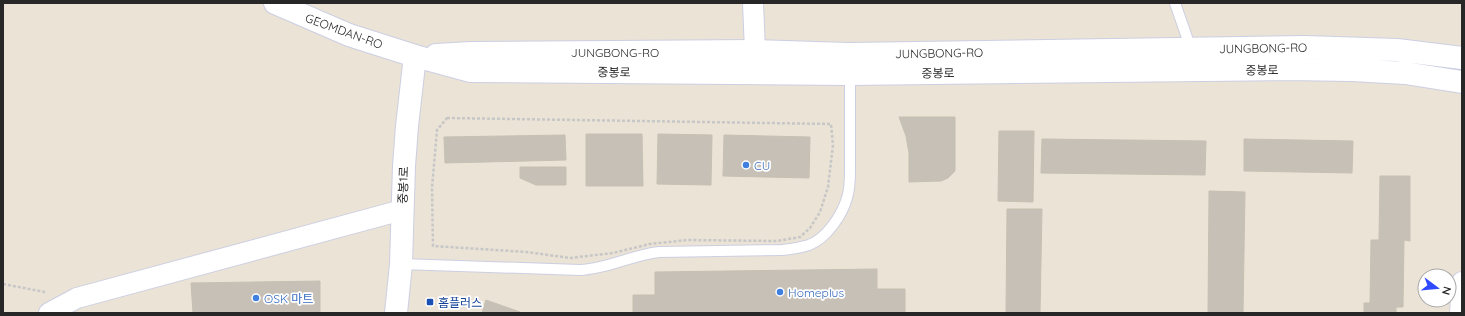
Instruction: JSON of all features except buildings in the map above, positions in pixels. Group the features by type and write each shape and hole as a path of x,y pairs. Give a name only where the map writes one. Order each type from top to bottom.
{"street":[{"name":"GEOMDAN-RO","path":"275,3 349,34 415,56"},
{"path":"753,3 755,51"},
{"name":"JUNGBONG-RO","path":"415,56 471,53 755,51 849,64 1191,48 1352,48 1397,50 1462,58"},
{"name":"중봉로","path":"415,56 470,70 849,64 1289,69 1405,73 1462,82"},
{"name":"중봉1로","path":"396,313 401,264 402,210 407,126 415,56"},
{"path":"49,313 77,298 402,210"},
{"path":"1460,313 1462,282"}],"lane":[{"path":"1174,3 1191,48"},
{"path":"401,264 590,270 647,253 782,250 796,249 811,244 831,227 840,214 847,198 850,186 849,64"}],"path":[{"path":"447,118 831,124 834,144 828,187 820,212 810,228 800,236 778,241 687,240 650,244 613,253 570,258 527,252 433,246 432,188 437,130 447,118"},
{"path":"3,284 77,298"}],"place":[{"name":"CU","path":"746,165"},
{"name":"Homeplus","path":"780,292"},
{"name":"OSK 마트","path":"256,298"},
{"name":"홈플러스","path":"430,302"}]}
